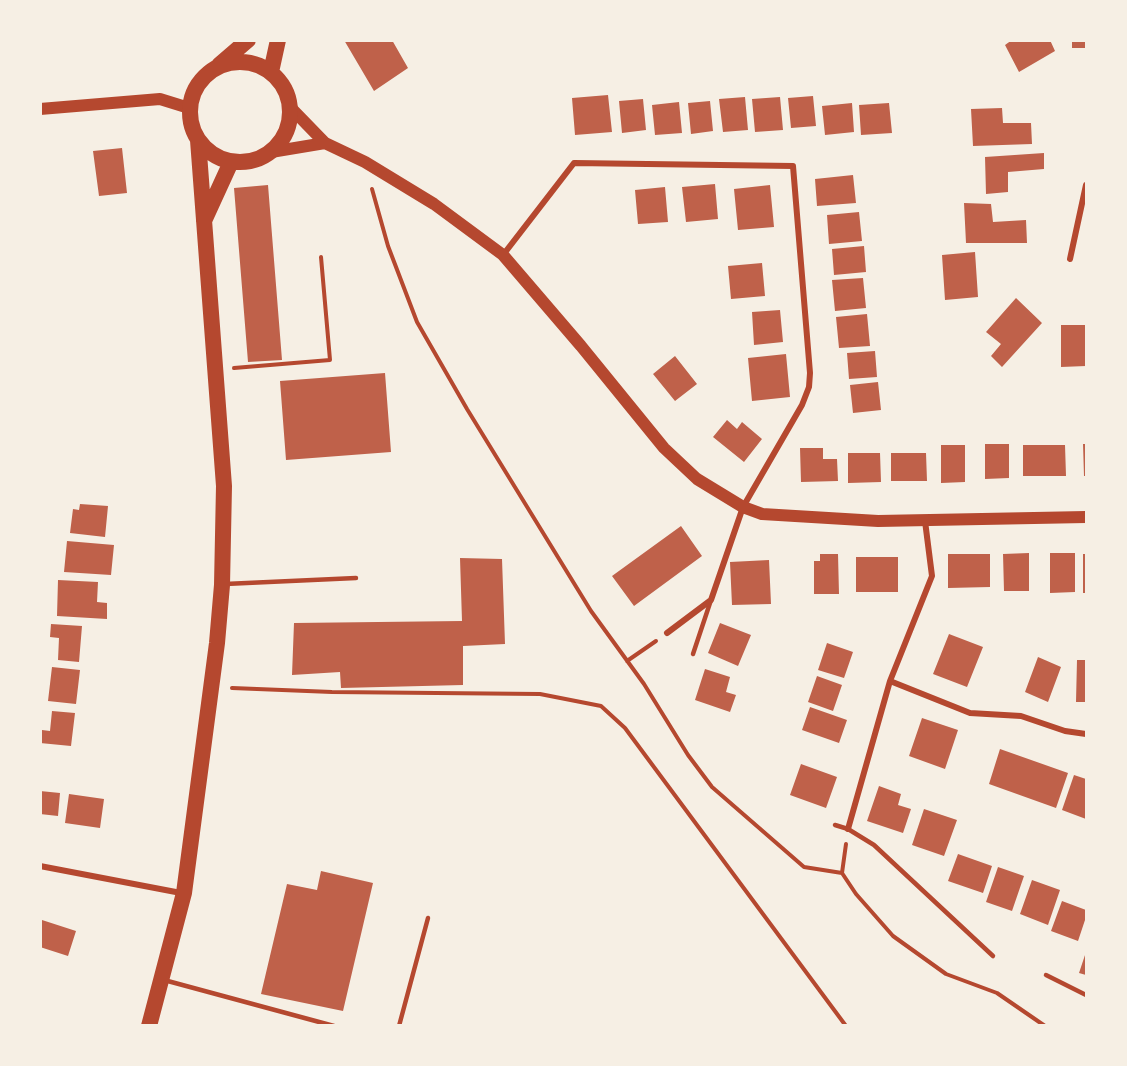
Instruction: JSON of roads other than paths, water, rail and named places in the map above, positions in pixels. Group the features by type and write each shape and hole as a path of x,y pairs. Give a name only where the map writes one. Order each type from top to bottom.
{"highway":[{"path":"216,68 244,61 258,65 271,72 284,88 291,108 289,124 283,140 272,152 253,161 231,162 207,150 198,140 191,125 189,108 194,92 203,78 248,40"},
{"path":"271,72 278,40"},
{"path":"149,1026 184,894 212,687 222,585 224,486 198,140"},
{"path":"204,222 231,162"}],"main road":[{"path":"40,109 160,99 189,108"},
{"path":"291,108 325,143 364,162 434,204 503,255 664,448 697,479 743,507 762,514 878,521 1086,517"},
{"path":"272,152 325,143"}],"street":[{"path":"503,255 574,164 792,166 810,373 809,387 802,405 743,507 711,600 667,633"},
{"path":"1070,259 1086,185"},
{"path":"848,829 890,681 932,576 925,520"},
{"path":"890,681 970,714 1021,716 1065,731 1086,734"},
{"path":"40,866 184,894"}],"lane":[{"path":"222,585 356,578"},
{"path":"693,654 711,600"},
{"path":"835,825 848,829 874,844 993,956"},
{"path":"399,1026 428,918"},
{"path":"1046,975 1086,995"},
{"path":"161,980 334,1026"}]}
